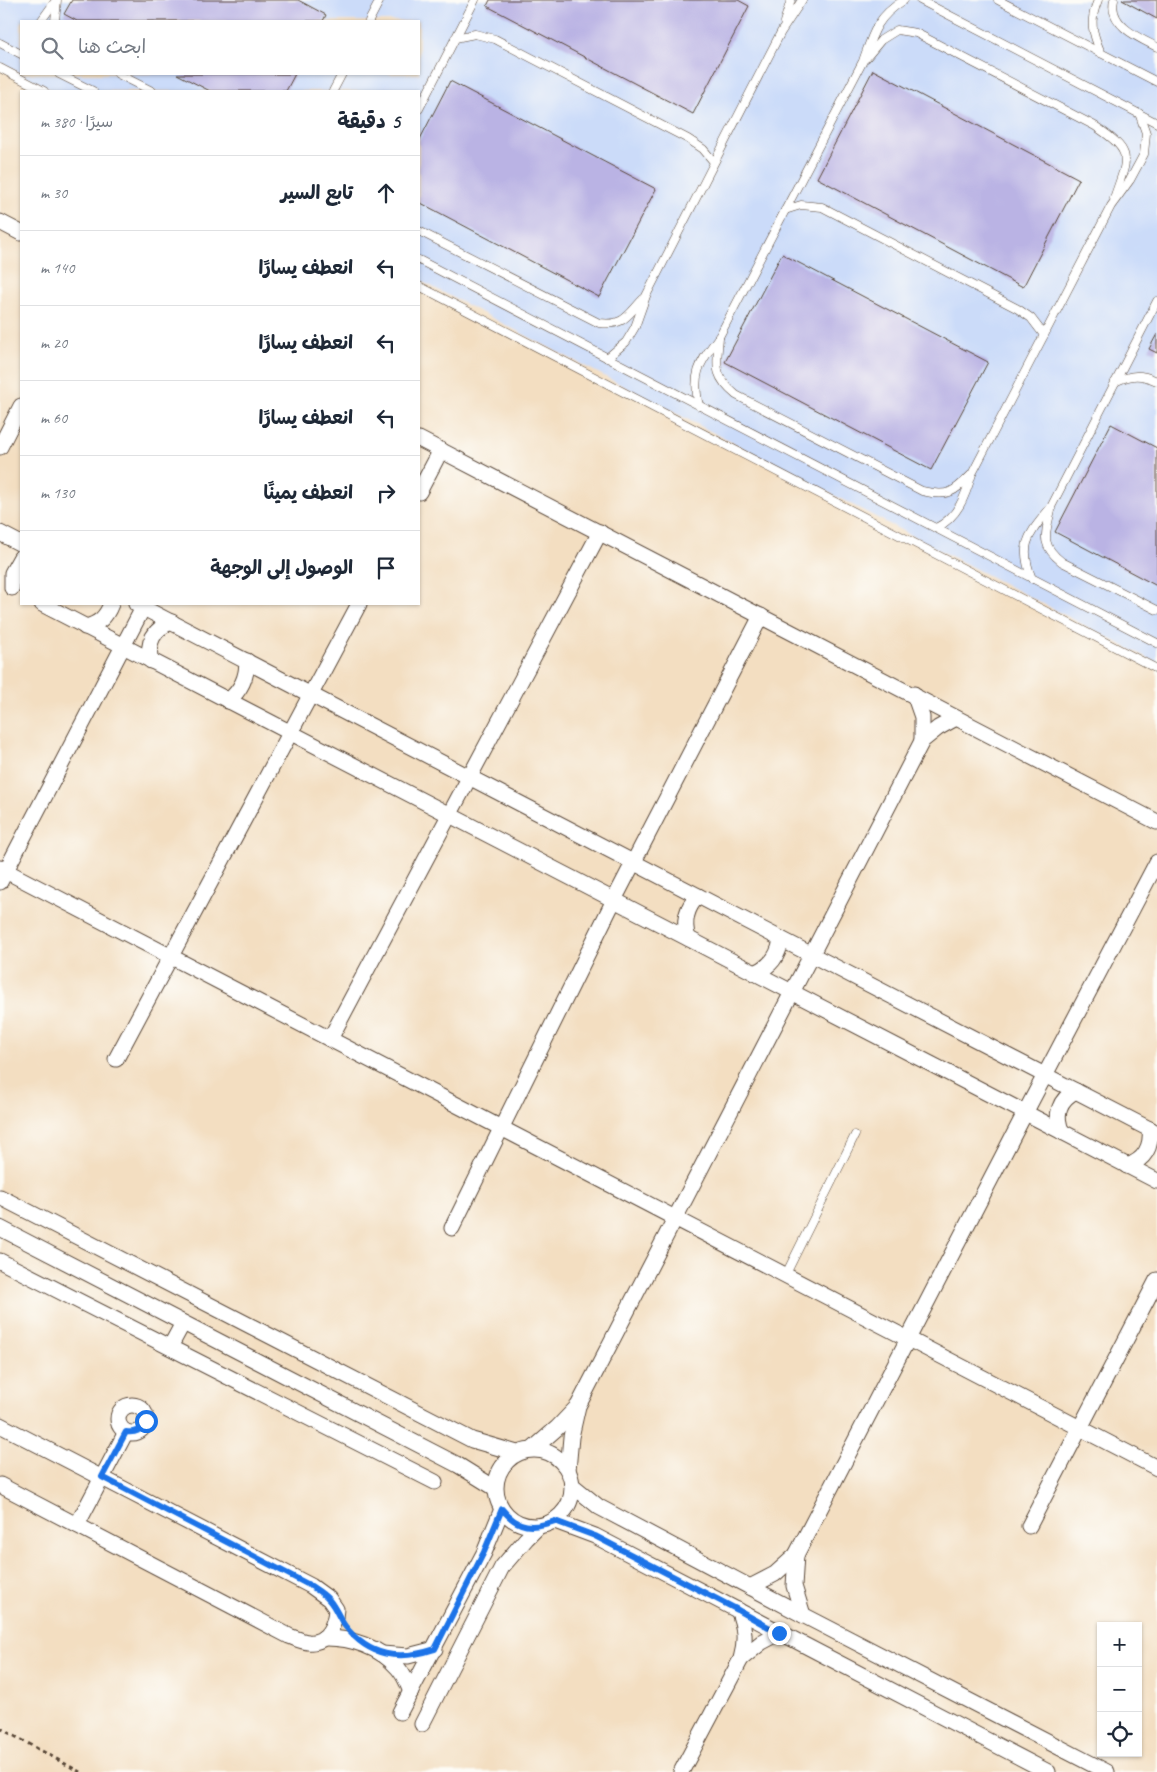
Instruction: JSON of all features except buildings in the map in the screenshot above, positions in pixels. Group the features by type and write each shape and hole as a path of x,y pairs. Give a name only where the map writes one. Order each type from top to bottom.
{"street":[{"path":"0,222 20,232"},
{"path":"0,447 20,408"},
{"path":"420,440 914,694 1156,824"},
{"path":"420,490 441,450"},
{"path":"330,1039 600,532"},
{"path":"0,533 20,543"},
{"path":"11,587 12,573 20,560"},
{"path":"44,605 1157,1181"},
{"path":"85,626 99,622 110,605"},
{"path":"1128,1166 1139,1160 1148,1150 1154,1131 468,777 141,605 122,646 2,874 171,957 1157,1468"},
{"path":"116,1059 358,605"},
{"path":"452,1228 500,1127 614,900 761,616"},
{"path":"151,661 149,653 152,638 161,627 172,622"},
{"path":"228,700 241,688 247,670 246,661"},
{"path":"914,694 922,718 922,741"},
{"path":"956,718 938,728 922,741 578,1406 571,1437 570,1478 571,1499 565,1511 555,1521 539,1526 523,1525 508,1517 498,1504 495,1488 498,1474 505,1462 517,1453 533,1449 547,1452 559,1459 570,1478 599,1507 1107,1772"},
{"path":"750,1587 775,1574 796,1555 1157,862"},
{"path":"688,938 686,915 693,901 698,896"},
{"path":"755,973 770,965 775,958 781,939"},
{"path":"1062,1132 1057,1117 1058,1109 1065,1097 1076,1091"},
{"path":"0,1197 472,1440 517,1453"},
{"path":"0,1228 458,1465 495,1488"},
{"path":"0,1261 435,1482"},
{"path":"1029,1526 1157,1280"},
{"path":"170,1347 183,1323"},
{"path":"533,1449 578,1406"},
{"path":"0,1425 311,1586 329,1599 346,1627 362,1644"},
{"path":"77,1525 126,1432"},
{"path":"0,1485 289,1636 307,1642 314,1642 323,1638 334,1626 336,1609"},
{"path":"400,1712 435,1649 484,1552 502,1509"},
{"path":"555,1521 595,1536 1048,1772"},
{"path":"422,1724 502,1567 526,1538 539,1526"},
{"path":"796,1555 794,1586 803,1615"},
{"path":"681,1772 741,1659 745,1640 738,1610"},
{"path":"741,1659 762,1642 779,1633"},
{"path":"323,1638 343,1638 362,1644 380,1653 399,1669 412,1692"},
{"path":"380,1653 408,1656 435,1649"}],"lane":[{"path":"42,20 57,0"},
{"path":"55,20 57,0"},
{"path":"370,20 380,0"},
{"path":"420,107 476,0"},
{"path":"781,32 791,0"},
{"path":"607,358 626,342 635,327 646,296 714,162 781,32 802,0"},
{"path":"699,406 695,388 696,376 704,359 720,335 862,61 878,22 890,9 904,0"},
{"path":"920,0 1157,123"},
{"path":"1000,0 1157,82"},
{"path":"1098,0 1092,14 1093,33 1101,53"},
{"path":"1114,0 1113,5 1117,20 1134,35 1157,47"},
{"path":"862,61 881,40 897,30 916,33 1095,126 1115,140 1124,151 1126,164 1111,206 972,474 965,498 955,514 936,528"},
{"path":"455,38 475,34 495,40 688,140 703,149 714,162"},
{"path":"0,43 20,53"},
{"path":"0,68 42,90"},
{"path":"61,75 91,90"},
{"path":"120,75 150,90"},
{"path":"334,90 341,75"},
{"path":"1111,206 1130,180 1144,154 1146,134 1139,113"},
{"path":"785,210 801,205 822,207 1018,309 1031,318 1044,335"},
{"path":"420,232 599,324 614,325 626,318 646,296"},
{"path":"420,261 1157,643"},
{"path":"420,287 1157,669"},
{"path":"1032,579 1026,563 1025,548 1032,531 1051,508 1157,301"},
{"path":"720,335 716,370 724,385 736,395 922,491 938,495 956,490 972,474"},
{"path":"1116,382 1127,376 1143,376 1157,381"},
{"path":"1051,508 1046,529 1046,542 1051,553 1062,562 1157,610"},
{"path":"785,1276 855,1135"}],"path":[{"path":"0,1728 80,1772"}],"shaded area":[{"path":"0,0 1157,0 1157,663 420,281 420,90 52,90 23,75 420,75 420,20 20,20 20,73 0,63"}],"route":[{"path":"146,1421 142,1429 134,1433 126,1432 102,1477 311,1586 329,1599 340,1619 362,1644 380,1653 408,1656 422,1654 435,1649 484,1552 502,1509 508,1517 523,1525 539,1526 555,1521 595,1536 779,1633"}]}
